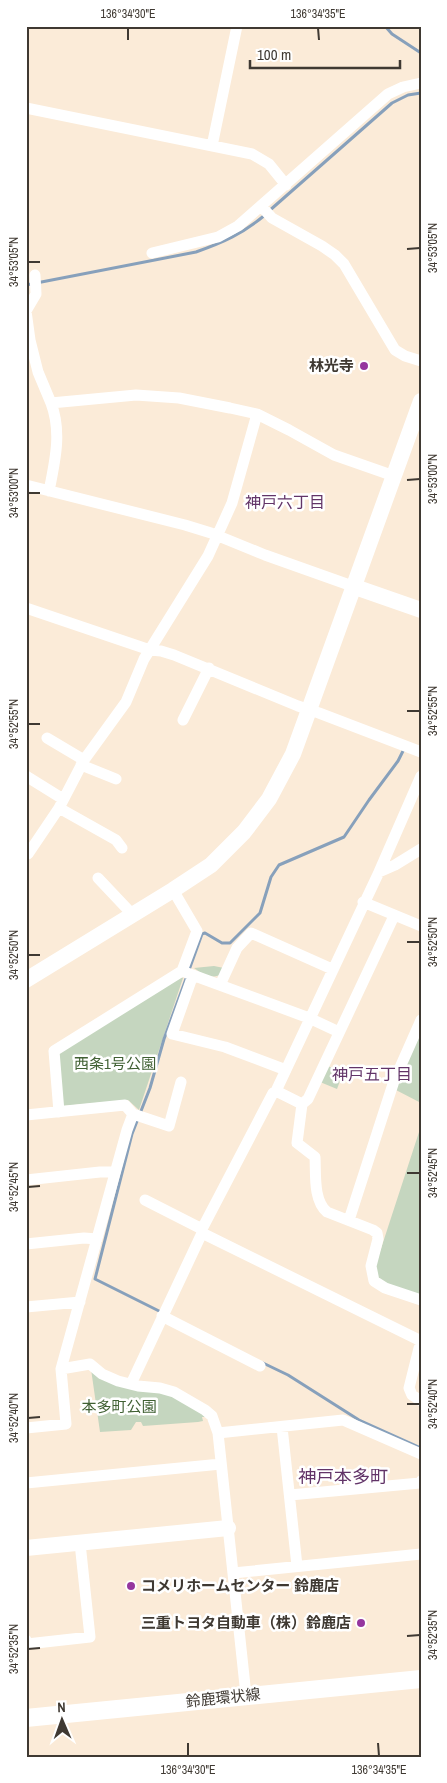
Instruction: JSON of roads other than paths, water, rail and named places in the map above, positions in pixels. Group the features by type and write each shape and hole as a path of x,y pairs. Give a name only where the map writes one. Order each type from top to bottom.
{"main road":[{"name":"鈴鹿環状線","path":"26,1718 421,1679"}],"street":[{"path":"212,146 237,26"},
{"path":"152,252 218,237 238,226 262,207 388,94 403,87 421,83"},
{"path":"26,108 252,154 269,164 286,185"},
{"path":"262,207 272,218 335,255 344,264 368,303 387,340 395,350 405,356 421,361"},
{"path":"36,275 36,294 26,311 30,340 38,372 56,416 57,447 49,491"},
{"path":"51,402 136,395 178,398 257,414 334,455 394,476"},
{"path":"26,980 211,865 244,832 269,799 293,754 421,401"},
{"path":"26,854 28,854 61,803 82,763 126,702 144,659 208,556 232,503 257,414"},
{"path":"26,486 185,524 421,610"},
{"path":"26,608 209,668 298,706 421,752"},
{"path":"183,720 209,668"},
{"path":"47,738 82,763 116,779"},
{"path":"26,776 61,803 116,840 122,848"},
{"path":"131,1384 202,1231 273,1093 276,1091 363,902 379,872 421,776"},
{"path":"379,872 395,865 421,849"},
{"path":"409,856 421,862"},
{"path":"98,878 132,914"},
{"path":"60,1112 54,1051 182,971 197,931 173,890"},
{"path":"363,902 421,926"},
{"path":"394,916 308,1099 302,1104 297,1143 315,1157 319,1200 322,1207 328,1212 378,1233 371,1266 374,1281 385,1288 421,1300"},
{"path":"220,985 237,948 251,933 332,969"},
{"path":"182,971 309,1018 339,1032"},
{"path":"193,975 172,1034 225,1047 286,1070"},
{"path":"349,1220 394,1080 421,1020"},
{"path":"26,1115 125,1105 139,1116 168,1126 181,1082"},
{"path":"276,1091 302,1104"},
{"path":"26,1428 66,1424 61,1369 127,1130 139,1116"},
{"path":"26,1180 116,1172"},
{"path":"145,1200 420,1345 409,1388 412,1396 421,1401"},
{"path":"26,1244 84,1238 97,1239"},
{"path":"26,1307 80,1302"},
{"path":"163,1313 260,1366"},
{"path":"61,1369 90,1364 102,1374 131,1384 174,1392 206,1410 212,1416 218,1432 246,1695"},
{"path":"218,1432 343,1420 421,1454"},
{"path":"282,1427 297,1566"},
{"path":"26,1483 221,1464"},
{"path":"290,1495 420,1483 421,1481"},
{"path":"26,1548 228,1528"},
{"path":"26,1640 27,1644 90,1637 80,1543"},
{"path":"233,1573 421,1554"}],"waterway":[{"path":"385,26 392,34 421,53"},
{"path":"269,211 392,103 408,95 421,93"},
{"path":"26,285 196,252 232,237 265,215"},
{"path":"189,970 202,934 205,933 222,943 230,943 260,913 271,877 279,865 344,837 398,761 404,749"},
{"path":"161,1312 95,1279 132,1134 150,1088 164,1039 187,976"},
{"path":"263,1363 288,1375 359,1420 421,1448"}],"place":[{"name":"林光寺","path":"364,366"},
{"name":"コメリホームセンター 鈴鹿店","path":"131,1586"},
{"name":"三重トヨタ自動車（株）鈴鹿店","path":"361,1623"}],"district":[{"name":"神戸六丁目","path":"285,502"},
{"name":"神戸五丁目","path":"372,1074"},
{"name":"神戸本多町","path":"343,1477"}],"park label":[{"name":"西条1号公園","path":"115,1064"},
{"name":"本多町公園","path":"119,1407"}]}
